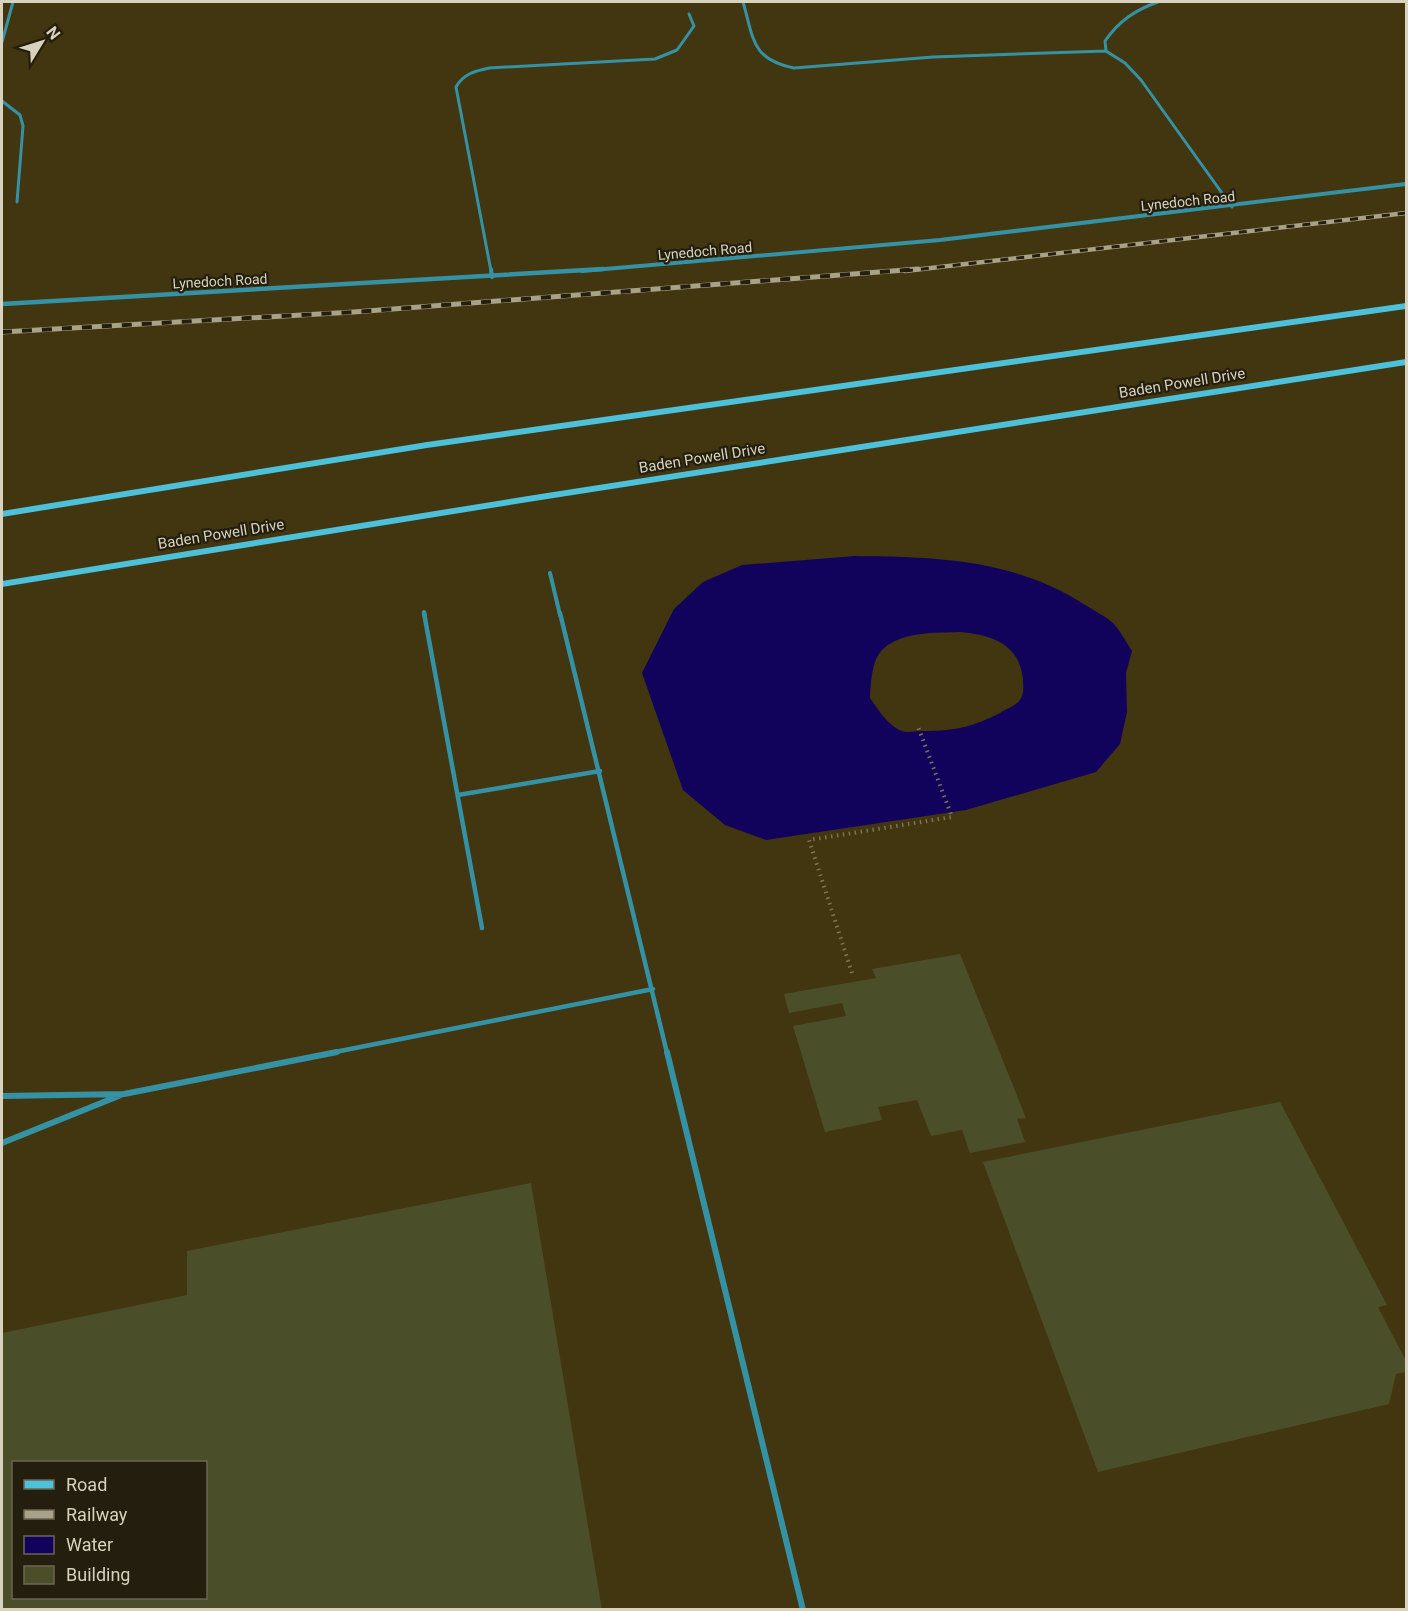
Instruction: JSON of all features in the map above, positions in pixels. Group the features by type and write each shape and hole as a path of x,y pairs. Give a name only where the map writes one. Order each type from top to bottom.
{"main road":[{"path":"2,514 427,445 1407,306"},
{"name":"Baden Powell Drive","path":"2,585 528,499 1407,362"}],"street":[{"name":"Lynedoch Road","path":"2,304 492,277 858,248 1232,207 1407,184"}],"lane":[{"path":"2,42 13,2"},
{"path":"743,2 757,48 764,58 779,65 794,68 933,57 1106,51 1125,63 1141,80 1232,207"},
{"path":"1106,51 1105,41 1121,20 1139,8 1158,2"},
{"path":"492,277 456,87 459,81 465,76 489,68 641,61 668,56 677,50 690,34 694,26 689,14"},
{"path":"2,101 20,115 23,126 16,202"},
{"path":"550,573 803,1610"},
{"path":"424,612 482,928"},
{"path":"458,795 600,771"},
{"path":"2,1096 124,1094 652,989"},
{"path":"2,1143 124,1094"}],"path":[{"path":"852,973 808,840 952,817 917,724"}],"water":[{"path":"855,556 946,560 1004,570 1032,578 1060,590 1111,621 1132,651 1126,673 1127,712 1120,744 1096,772 966,810 766,840 725,825 683,790 642,673 674,609 703,582 742,565","holes":["960,632 993,639 1009,649 1016,657 1023,679 1021,698 1013,706 990,718 961,728 906,732 897,729 884,717 870,698 871,679 879,654 891,643 910,636"]}],"building":[{"path":"960,954 1026,1118 1017,1119 1025,1142 970,1153 962,1130 931,1136 917,1100 878,1107 882,1120 825,1132 793,1026 846,1016 842,1003 789,1013 784,994 876,978 872,969"},
{"path":"1280,1102 1387,1305 1378,1307 1406,1361 1406,1372 1396,1374 1389,1404 1098,1472 983,1162"},
{"path":"531,1183 602,1610 2,1610 2,1333 187,1295 187,1251"}],"railway":[{"path":"905,271 1406,213"},
{"path":"2,332 354,312 918,269"}]}
